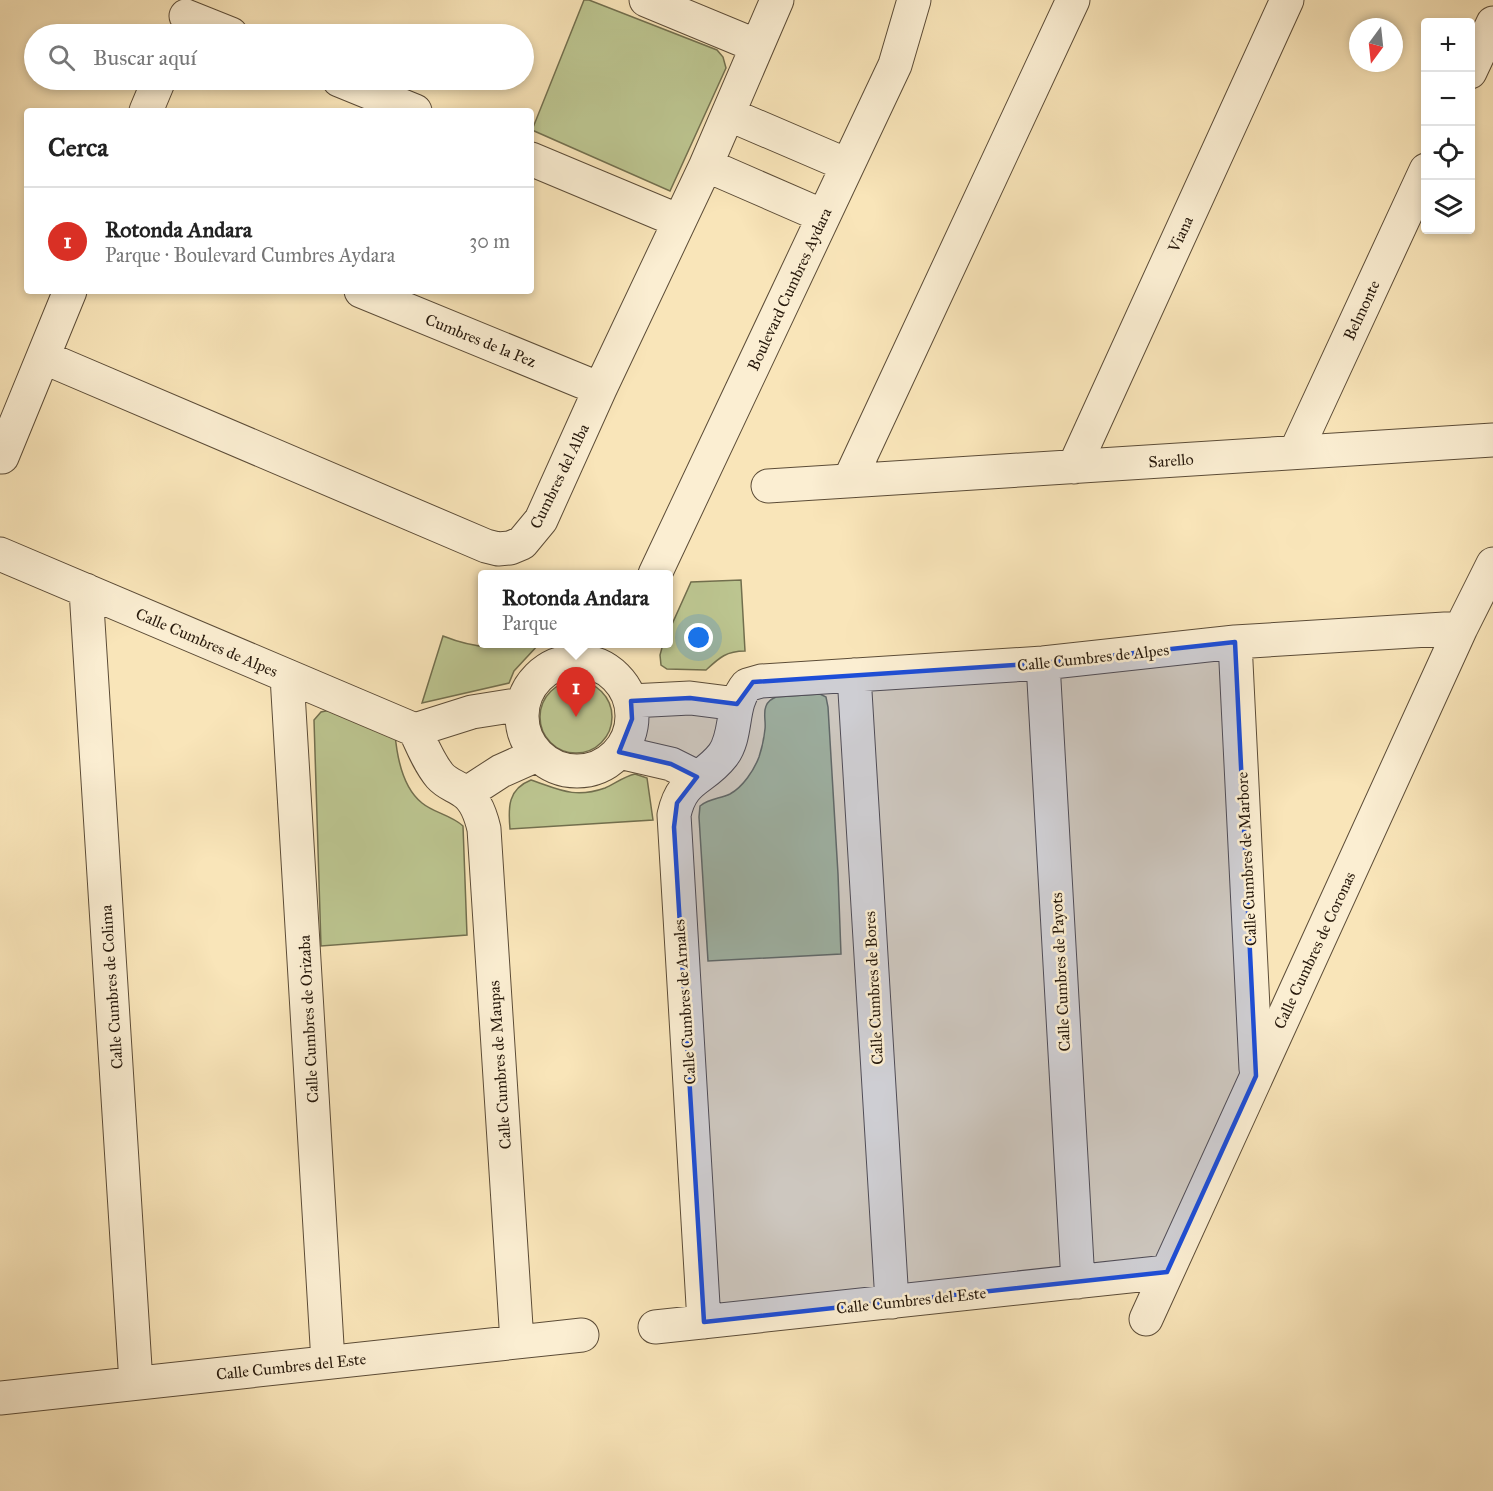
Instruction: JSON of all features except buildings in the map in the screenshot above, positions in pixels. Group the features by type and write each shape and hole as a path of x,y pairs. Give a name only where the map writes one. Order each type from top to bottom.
{"street":[{"path":"646,0 757,46"},
{"name":"Cumbres del Alba","path":"43,357 486,546 498,549 510,548 522,543 541,520 706,165 777,0"},
{"name":"Boulevard Cumbres Aydara","path":"657,570 895,65 914,0"},
{"path":"849,481 1073,0"},
{"name":"Viana","path":"1074,467 1287,0"},
{"path":"185,17 204,24"},
{"path":"1475,61 1493,23"},
{"path":"147,108 155,90"},
{"path":"364,90 408,108"},
{"path":"728,114 847,165"},
{"path":"534,160 680,220"},
{"path":"706,165 823,216"},
{"name":"Belmonte","path":"1296,451 1421,179"},
{"path":"2,457 69,294"},
{"name":"Cumbres de la Pez","path":"369,294 600,389"},
{"name":"Sarello","path":"768,486 1493,440"},
{"name":"Calle Cumbres de Alpes","path":"0,554 415,730"},
{"name":"Calle Cumbres de Coronas","path":"1146,1320 1461,628 1493,564"},
{"name":"Calle Cumbres de Colima","path":"86,590 136,1383"},
{"name":"Calle Cumbres de Alpes","path":"737,704 742,691 753,682 1043,663 1235,642 1461,628"},
{"name":"Calle Cumbres de Marbore","path":"1235,642 1256,1076"},
{"path":"610,654 619,681 631,701 632,719 628,737 619,752 605,764 587,770 569,771 552,766 537,755 526,740 521,722 522,704 528,688 538,675 552,666 610,654"},
{"name":"Calle Cumbres de Payots","path":"1043,663 1078,1282"},
{"name":"Calle Cumbres de Bores","path":"854,675 892,1302"},
{"name":"Calle Cumbres de Orizaba","path":"288,676 328,1362"},
{"path":"631,701 690,698 737,704"},
{"path":"522,704 472,712 415,730 440,776 467,793 501,771 537,755"},
{"name":"Calle Cumbres de Arnales","path":"704,1322 674,827 676,802 682,792 714,765 729,746 737,704"},
{"path":"619,752 670,764 697,777"},
{"name":"Calle Cumbres de Maupas","path":"467,793 479,811 484,829 517,1342"},
{"name":"Calle Cumbres del Este","path":"655,1327 1167,1272"},
{"name":"Calle Cumbres del Este","path":"0,1398 582,1335"}],"highlighted area":[{"path":"1235,642 1256,1076 1167,1272 704,1322 674,827 677,803 697,777 671,764 619,752 632,719 631,701 690,698 737,704 753,682 1043,663"}],"green space":[{"path":"584,0 717,50 723,57 726,68 670,191 534,131 534,125"},
{"path":"741,580 745,651 723,656 706,670 667,669 661,665 662,648 673,648 673,622 691,582"},
{"path":"443,636 478,646 478,648 535,648 514,671 509,683 422,703"},
{"path":"576,681 596,687 606,697 612,717 606,737 596,747 576,753 556,747 546,737 540,717 546,697 556,687"},
{"path":"820,694 826,697 828,707 841,954 708,961 700,806 735,791 751,773 762,747 765,709 770,700 776,697"},
{"path":"335,709 395,734 402,771 415,797 463,826 467,935 321,946 314,720 321,712"},
{"path":"635,774 647,778 653,820 510,829 511,800 518,788 531,780 566,792 584,793 605,788"}],"place":[{"name":"Rotonda Andara","path":"576,717"}]}
